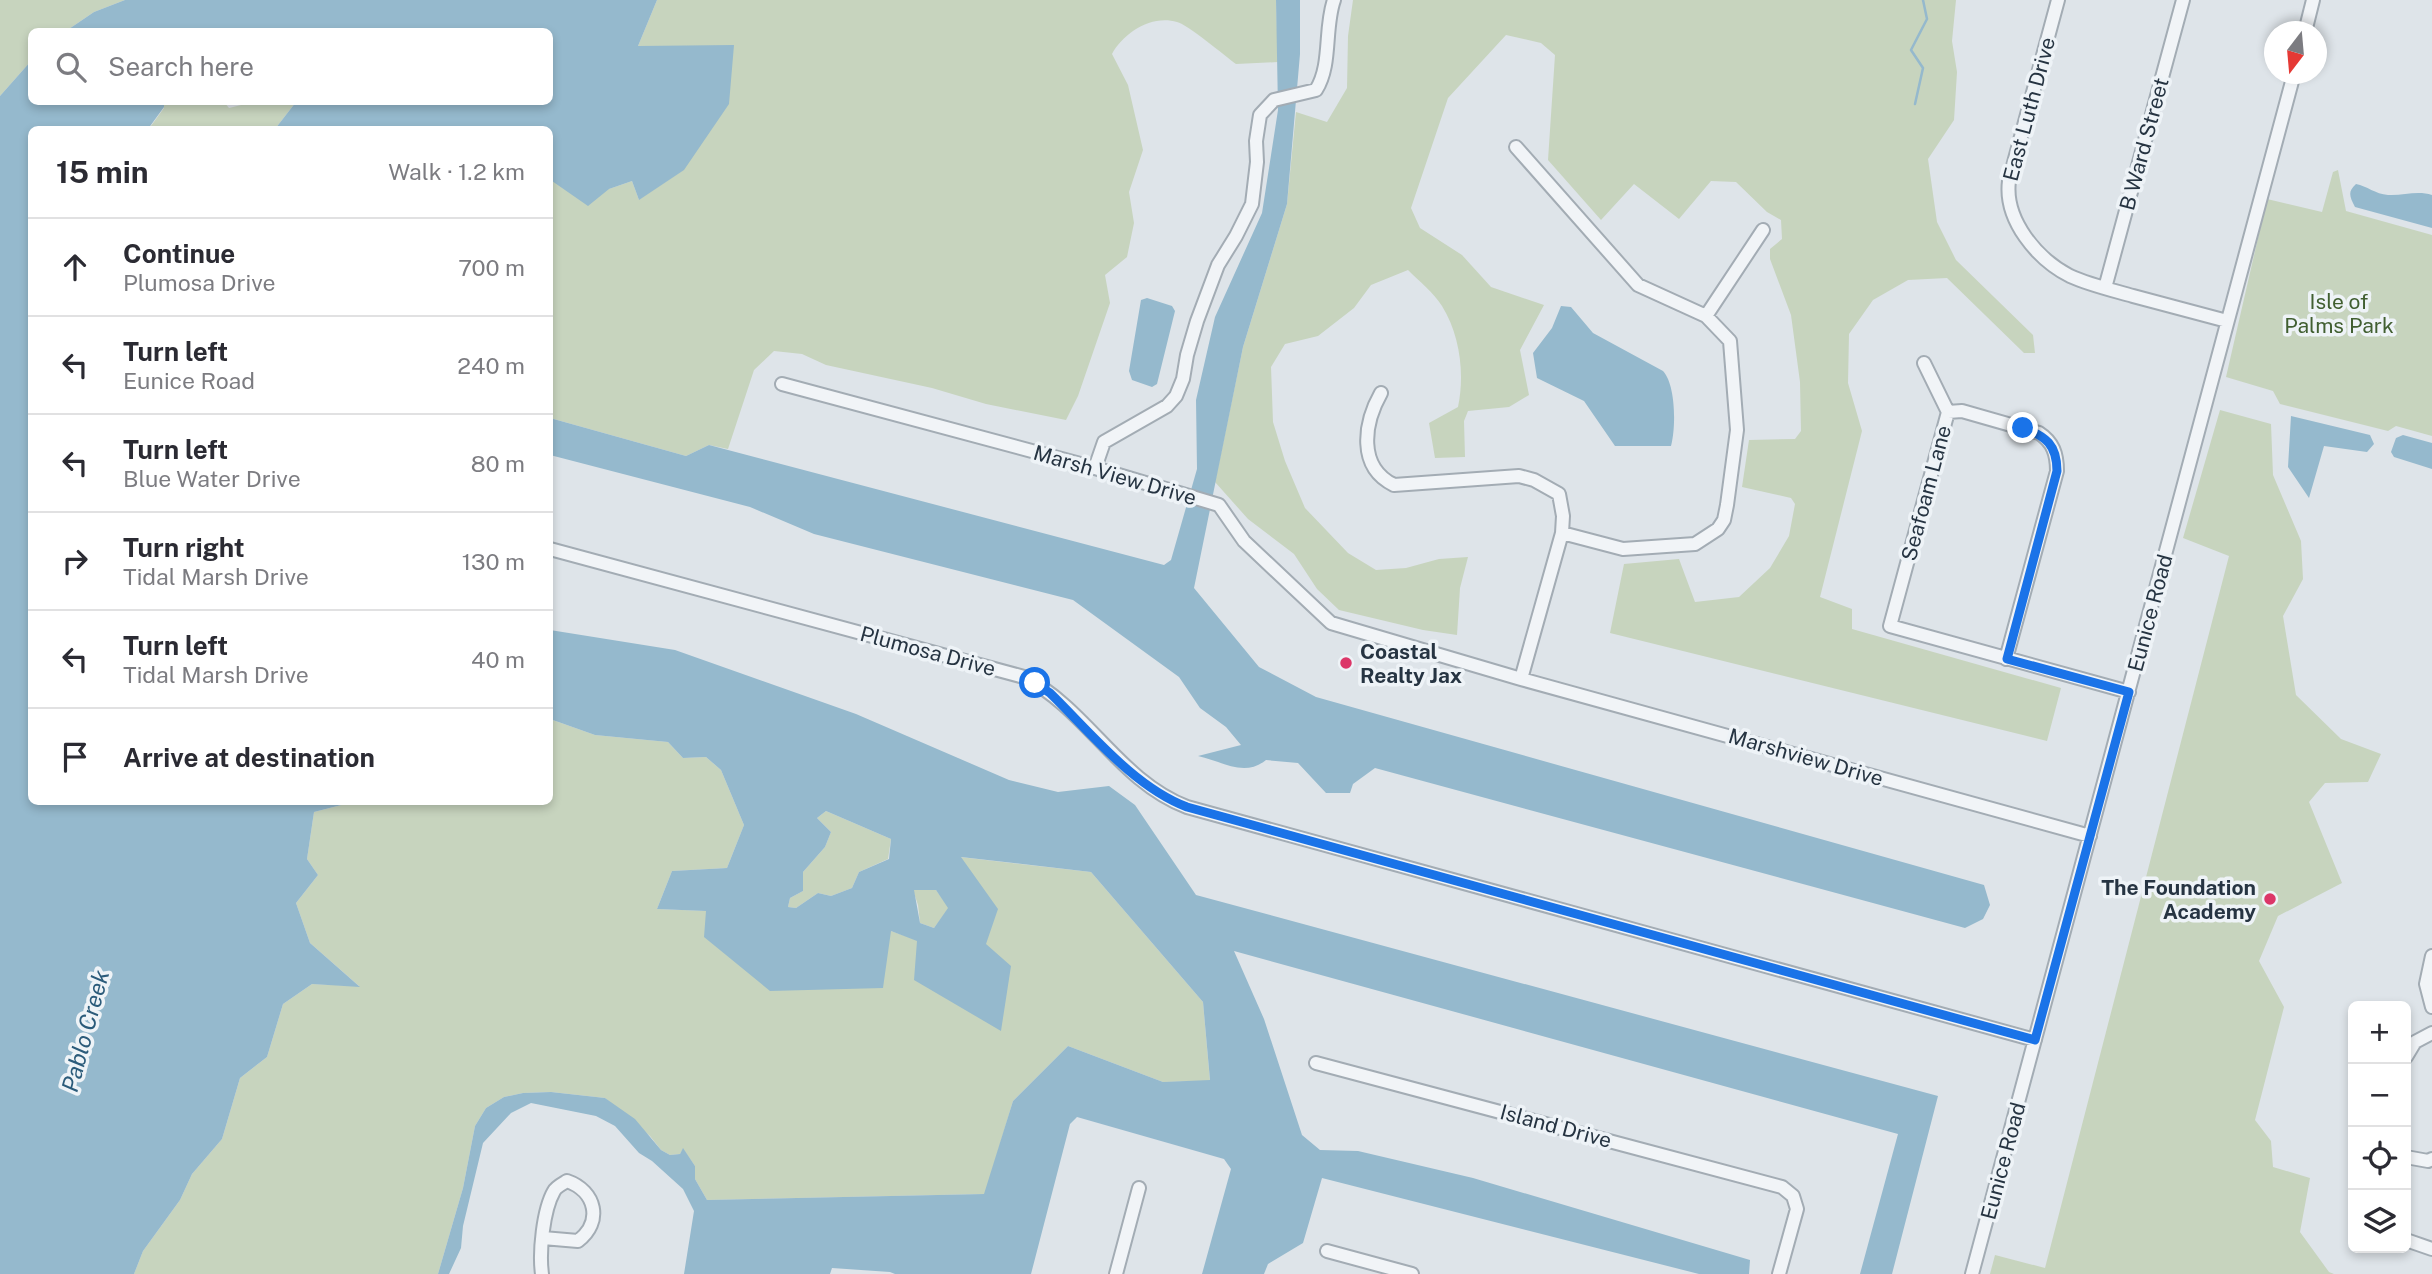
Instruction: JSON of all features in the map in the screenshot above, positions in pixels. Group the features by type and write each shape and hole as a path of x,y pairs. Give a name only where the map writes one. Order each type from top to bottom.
{"street":[{"path":"1094,468 1104,442 1167,406 1176,396 1183,379 1197,321 1218,265 1252,204 1260,115 1274,100 1316,90 1320,83 1329,13 1334,0"},
{"name":"East Luth Drive","path":"2058,0 2010,181 2008,202 2023,233 2059,269 2105,288"},
{"name":"B Ward Street","path":"2105,288 2183,0"},
{"path":"2308,21 2314,0"},
{"name":"Eunice Road","path":"1972,1274 2291,84"},
{"path":"1516,147 1638,285 1706,316 1730,341 1737,430 1727,505 1724,520 1718,529 1695,544 1623,549 1562,533"},
{"path":"1706,316 1763,230"},
{"path":"2105,288 2227,321"},
{"name":"Seafoam Lane","path":"1924,363 1948,412 1890,626 2007,659"},
{"name":"Marsh View Drive","path":"782,384 1181,492 1219,505 1244,541 1331,622 1521,678"},
{"path":"1381,393 1371,410 1367,435 1371,465 1381,479 1394,485 1519,476 1534,480 1559,494 1563,516 1562,533 1521,678"},
{"path":"1948,412 1962,411 2039,433 2048,439 2056,453 2057,471 2007,659 2129,692"},
{"name":"Plumosa Drive","path":"553,550 1024,677 1050,693 1144,784 1170,801 1187,807 2035,1040"},
{"name":"Marshview Drive","path":"1521,678 2090,836"},
{"path":"2432,956 2426,984 2432,1007"},
{"path":"2411,1048 2415,1041 2432,1033"},
{"name":"Island Drive","path":"1315,1063 1782,1186 1793,1196 1797,1209 1779,1274"},
{"path":"2411,1158 2428,1161 2432,1159"},
{"path":"542,1274 540,1256 543,1238 554,1191 567,1181 576,1184 593,1206 595,1215 590,1229 578,1241 543,1238"},
{"path":"1116,1274 1139,1188"},
{"path":"2411,1242 2432,1249"},
{"path":"1327,1251 1412,1274"}],"green space":[{"path":"0,0 125,0 94,12 70,28 28,28 28,64 0,96"},
{"path":"657,0 1276,0 1278,62 1236,64 1189,28 1167,20 1139,27 1123,39 1112,54 1128,85 1143,150 1129,192 1134,223 1127,257 1105,275 1110,303 1078,396 1066,420 986,404 932,388 826,365 802,354 774,351 754,370 728,449 709,445 686,456 553,419 553,181 609,189 632,181 639,200 638,46"},
{"path":"1353,0 1956,0 1952,41 1957,72 1954,120 1928,159 1937,222 1956,260 2033,335 2035,353 2024,353 1947,278 1908,280 1873,300 1849,334 1848,383 1862,431 1820,597 1852,609 1852,629 2061,688 2047,741 1610,633 1624,564 1679,559 1695,602 1739,597 1770,568 1789,536 1795,504 1791,498 1742,487 1749,440 1795,439 1801,431 1800,382 1791,315 1770,259 1770,249 1782,239 1781,220 1767,212 1736,182 1711,181 1679,219 1634,184 1601,220 1548,160 1555,55 1541,43 1506,35 1448,98 1411,208 1420,228 1462,255 1491,287 1544,305 1520,350 1529,395 1509,407 1468,411 1464,421 1465,457 1435,458 1429,423 1458,407 1461,368 1457,342 1448,317 1431,292 1408,270 1371,285 1354,308 1318,336 1285,344 1271,367 1273,422 1285,461 1305,508 1348,553 1376,570 1406,568 1439,559 1468,557 1460,588 1457,635 1423,630 1339,610 1317,589 1294,554 1248,519 1215,482 1243,347 1287,204 1296,112 1327,122 1347,88 1348,36"},
{"path":"164,105 226,105 229,108 241,105 294,105 277,126 151,126"},
{"name":"Isle of Palms Park","path":"2338,170 2346,211 2432,235 2432,436 2396,426 2388,431 2280,404 2273,391 2226,377 2267,199 2322,212 2333,172"},
{"path":"2220,410 2271,424 2273,475 2301,541 2303,579 2283,616 2296,695 2341,739 2381,754 2368,782 2325,783 2309,802 2342,883 2278,916 2259,961 2284,1007 2255,1120 2271,1141 2273,1167 2310,1178 2300,1232 2329,1272 2334,1274 1990,1274 1995,1255 2045,1268 2229,556 2183,538"},
{"path":"553,720 595,735 668,742 683,758 706,757 721,770 744,825 727,868 672,871 657,909 707,911 891,931 917,940 985,944 960,857 1091,872 1203,1002 1210,1081 1163,1082 1068,1046 1013,1101 985,1194 707,1200 695,1179 695,1166 683,1149 680,1154 670,1155 661,1150 650,1136 605,1098 551,1092 523,1093 504,1097 486,1108 475,1126 463,1188 438,1274 134,1274 143,1251 180,1200 192,1174 222,1139 240,1078 267,1057 283,1004 312,984 359,986 310,943 296,903 318,875 307,859 314,812 341,805 553,805"},
{"path":"826,811 891,839 888,859 859,872 852,888 831,896 818,893 796,908 788,907 790,898 803,891 803,872 825,847 831,832 817,818"},
{"path":"913,890 936,890 949,908 934,928 920,923"}],"water":[{"path":"125,0 657,0 638,46 734,45 729,104 684,170 639,200 632,181 609,189 588,206 553,182 553,126 277,126 294,105 553,105 553,28 70,28 94,12"},
{"path":"1276,0 1300,0 1300,54 1287,204 1243,347 1194,588 1259,667 1316,697 1984,885 1990,905 1983,919 1965,928 1375,768 1353,784 1350,793 1326,793 1298,763 1266,760 1249,768 1241,768 1198,756 1241,745 1226,727 1200,708 1179,677 1073,600 814,534 750,507 553,456 553,419 686,456 709,445 1164,565 1171,560 1197,469 1196,400 1215,317 1262,213 1278,110"},
{"name":"Pablo Creek","path":"28,64 28,105 164,105 150,126 28,126 28,805 341,805 314,812 307,859 318,875 296,903 310,943 360,987 312,984 283,1004 267,1057 240,1078 222,1139 192,1174 180,1200 143,1251 134,1274 0,1274 0,96"},
{"path":"2356,184 2388,195 2432,195 2432,228 2355,207 2350,195"},
{"path":"1147,298 1172,306 1175,311 1157,384 1152,387 1132,380 1129,371 1141,300"},
{"path":"1561,306 1571,307 1593,333 1663,371 1673,396 1674,429 1671,446 1615,446 1584,401 1537,378 1533,353 1552,328"},
{"path":"2291,416 2370,435 2374,444 2367,452 2324,446 2309,498 2288,467"},
{"path":"2403,435 2432,443 2432,469 2394,457 2391,452 2396,438"},
{"path":"553,630 675,650 856,714 1009,780 1058,792 1109,786 1135,805 1196,895 1938,1096 1892,1274 1860,1274 1898,1134 1234,951 1264,1019 1302,1135 1320,1150 1358,1151 1473,1178 1750,1260 1749,1274 1699,1274 1322,1178 1303,1243 1268,1264 1264,1274 1202,1274 1231,1169 1224,1159 1077,1117 1070,1124 1031,1274 895,1274 832,1268 830,1274 684,1274 694,1211 683,1189 639,1153 615,1126 596,1116 531,1103 511,1113 483,1143 463,1226 461,1248 449,1274 438,1274 463,1188 475,1126 486,1108 504,1097 551,1092 605,1098 635,1119 661,1150 670,1155 680,1154 683,1148 695,1166 695,1179 707,1200 984,1194 1013,1101 1068,1046 1163,1082 1210,1080 1203,1002 1091,872 961,857 998,909 986,944 1011,966 1001,1031 914,980 917,941 891,931 883,988 770,991 704,937 706,911 657,909 672,871 727,868 744,825 721,770 706,757 683,758 668,742 595,735 553,720","holes":["826,811 891,839 889,859 859,872 852,888 831,896 818,893 796,908 788,907 790,898 803,891 803,872 825,847 831,832 817,818","914,890 936,890 948,908 934,928 920,923"]}],"waterway":[{"path":"1915,104 1923,68 1911,50 1927,19 1923,0"}],"place":[{"name":"Coastal Realty Jax","path":"1346,663"},
{"name":"The Foundation Academy","path":"2270,899"}],"route":[{"path":"1035,683 1050,693 1132,774 1170,801 2035,1040 2129,692 2007,659 2057,471 2056,453 2048,439 2023,428"}]}
